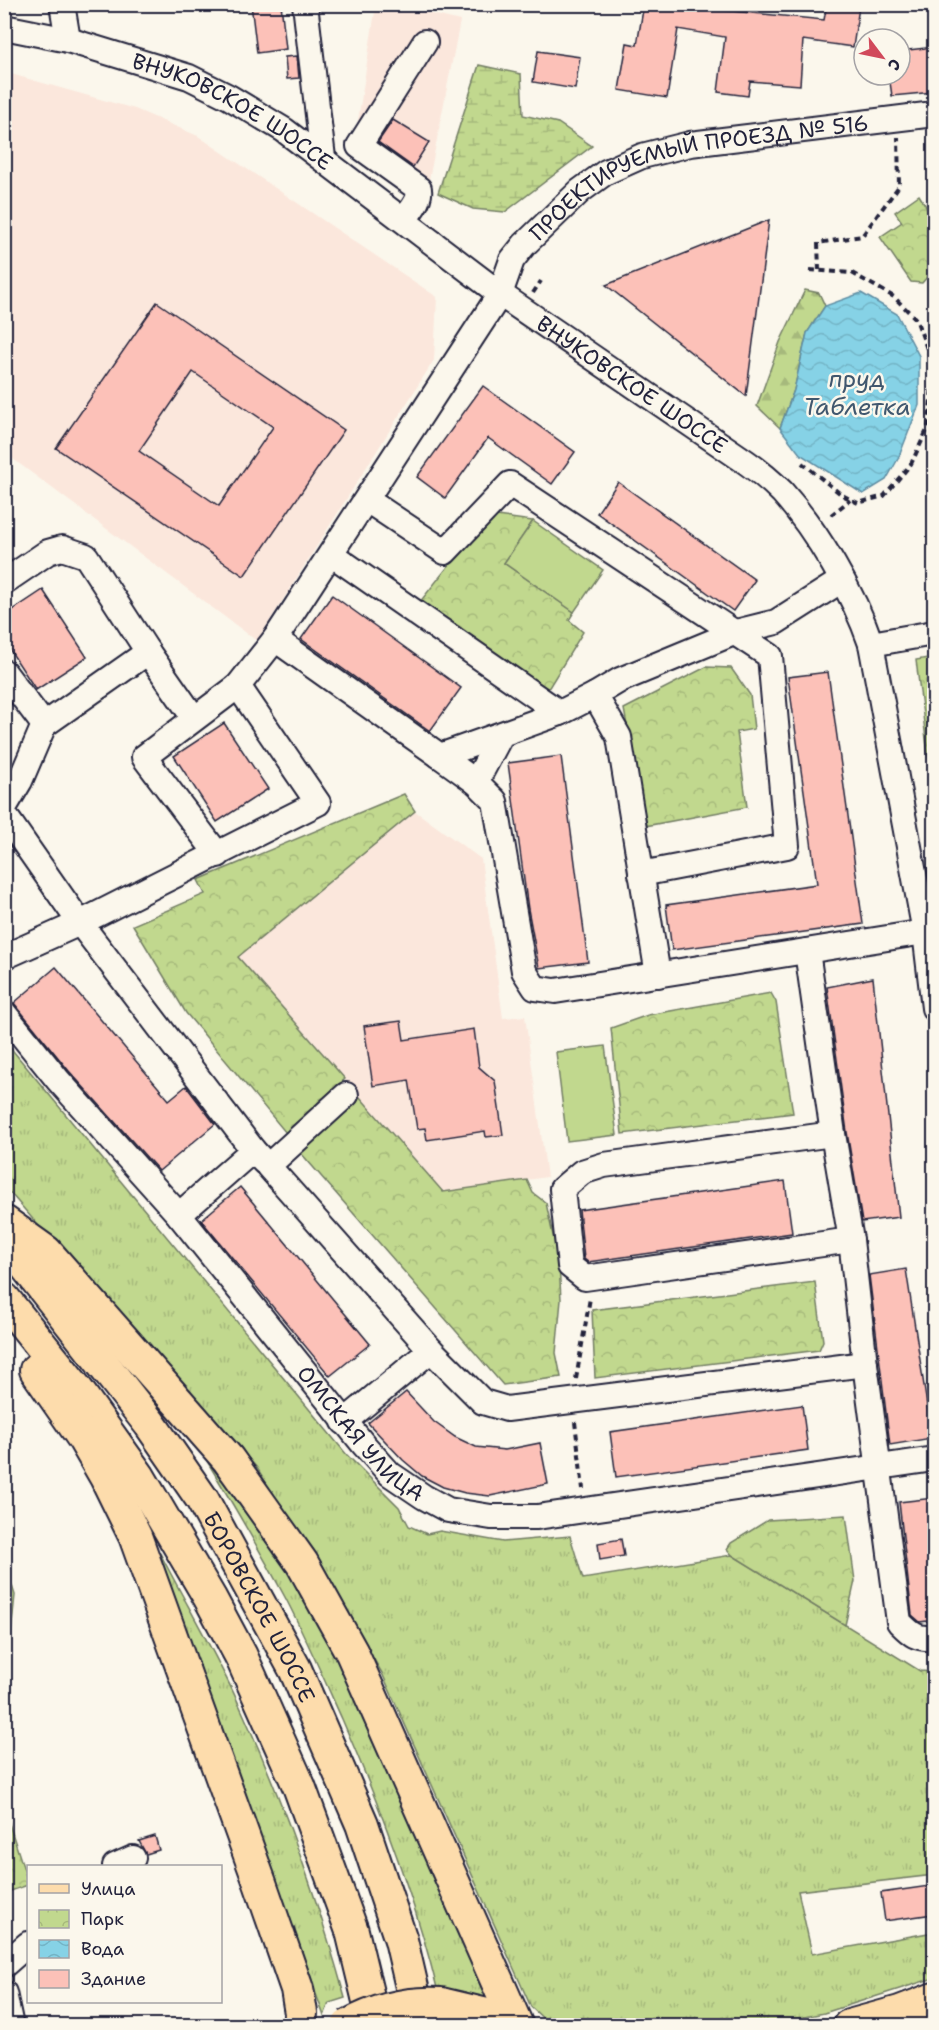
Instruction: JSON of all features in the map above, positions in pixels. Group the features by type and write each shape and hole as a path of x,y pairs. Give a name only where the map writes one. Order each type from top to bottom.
{"main road":[{"path":"4,1222 46,1252 228,1459 302,1563 352,1653 516,2025"},
{"name":"БОРОВСКОЕ ШОССЕ","path":"4,1238 150,1424 202,1499 295,1669 362,1824 431,2015"},
{"name":"БОРОВСКОЕ ШОССЕ","path":"4,1299 76,1390 139,1477 241,1656 307,1807 352,1931 375,2025"},
{"path":"4,1311 35,1369 89,1449 135,1536 297,1989 301,2013 300,2025"},
{"path":"849,2025 900,2012 934,1999"},
{"path":"348,2025 369,2015 408,2004 431,2015 473,2011 516,2025"}],"street":[{"path":"62,4 68,40"},
{"path":"305,4 323,158"},
{"name":"ВНУКОВСКОЕ ШОССЕ","path":"4,27 68,40 189,77 284,130 500,294 764,476 780,490 823,547 865,625 871,644 925,932 934,1008"},
{"path":"404,220 421,193 419,189 359,146 425,42"},
{"name":"ПРОЕКТИРУЕМЫЙ ПРОЕЗД № 516","path":"218,855 144,757 238,686 275,639 500,294 512,260 524,244 580,191 606,172 642,156 690,144 934,114"},
{"path":"367,500 446,552 510,484 770,656"},
{"path":"4,582 48,552 62,548 86,555 148,652 194,718"},
{"path":"331,554 560,713"},
{"path":"440,756 560,713 620,680 736,632 776,622 842,580"},
{"path":"642,874 787,846 770,656 776,622"},
{"path":"871,644 934,633"},
{"path":"275,639 476,782 495,801 524,971 536,988 555,992 925,932"},
{"path":"4,808 20,781 44,725 148,652"},
{"path":"4,672 44,725"},
{"path":"4,957 80,923 318,803 238,686"},
{"path":"595,695 619,736 658,975"},
{"path":"476,782 501,735"},
{"path":"4,814 80,923 260,1158 431,1350 483,1402 507,1409 865,1364"},
{"path":"807,951 833,1134 851,1240 899,1622 920,1638 934,1638"},
{"name":"ОМСКАЯ УЛИЦА","path":"4,1013 58,1080 178,1215 344,1422 390,1474 448,1510 491,1517 537,1517 934,1460"},
{"path":"178,1215 346,1095"},
{"path":"833,1134 604,1166 582,1172 562,1189 570,1266 585,1278 851,1240"},
{"path":"344,1422 431,1350"},
{"path":"4,1965 27,1945"},
{"path":"4,1994 11,2025"}],"path":[{"path":"819,270 818,243 862,236 899,186 898,118"},
{"path":"802,463 850,500 858,503 884,496 911,464 928,428 934,368 916,319 894,297 852,273 810,270"},
{"path":"531,296 541,281"},
{"path":"831,515 850,500"}],"shaded area":[{"path":"376,5 396,5 460,21 429,180 356,133"},
{"path":"4,72 135,109 198,136 437,297 434,360 257,641 5,453"},
{"path":"415,811 481,859 503,1018 525,1016 547,1177 443,1192 238,957"}],"green space":[{"path":"479,65 521,74 523,115 558,123 592,146 505,212 473,209 438,193"},
{"path":"919,195 934,219 934,269 922,283 911,282 880,237 902,222 895,212"},
{"path":"805,290 819,293 825,306 807,333 794,390 780,428 757,406 780,342"},
{"path":"489,515 533,521 504,563 574,612 569,620 583,632 545,694 419,603"},
{"path":"533,521 603,570 574,612 504,563"},
{"path":"934,657 934,802 916,660"},
{"path":"706,667 731,668 750,695 754,729 737,732 747,807 645,826 624,709"},
{"path":"404,794 415,811 238,957 345,1079 286,1133 186,1013 133,925 205,894 198,880"},
{"path":"771,993 776,1002 793,1113 622,1134 611,1028 648,1015"},
{"path":"4,1040 347,1455 399,1507 409,1526 427,1534 440,1531 503,1542 570,1536 583,1579 732,1555 920,1671 934,1672 934,1875 798,1891 812,1954 934,1932 934,1978 824,2013 765,2025 550,2025 531,2007 382,1673 257,1468 5,1187"},
{"path":"605,1046 617,1135 567,1141 556,1052"},
{"path":"359,1096 443,1192 527,1180 533,1193 546,1203 559,1263 561,1300 556,1353 561,1377 503,1385 300,1152"},
{"path":"815,1282 823,1341 819,1350 595,1378 592,1310"},
{"path":"207,1461 279,1556 342,1668 488,2000 437,1988 418,1919 395,1851 342,1719 286,1599"},
{"path":"846,1515 855,1581 845,1625 732,1555 727,1549 731,1543 768,1520"},
{"path":"160,1553 233,1691 272,1781 299,1853 345,1998 329,2003 324,2016 168,1584"},
{"path":"5,1564 15,1595 8,1663 8,1710 5,1712"},
{"path":"4,1808 27,1879 27,1885 5,1893"}],"water":[{"name":"пруд Таблетка","path":"861,293 897,314 919,356 919,405 898,459 886,480 863,494 800,454 780,428 794,390 807,333 825,306"}],"building":[{"path":"251,4 281,4 286,49 257,53"},
{"path":"644,4 722,4 721,10 824,20 827,4 859,7 856,27 852,27 852,47 803,40 800,85 750,81 748,96 718,92 725,37 678,29 667,98 619,90 627,43 637,45"},
{"path":"934,47 934,92 892,96 891,87 912,87 912,50"},
{"path":"538,51 580,57 575,89 533,82"},
{"path":"297,56 299,78 287,79 285,57"},
{"path":"393,120 429,142 413,167 378,142"},
{"path":"769,220 746,396 606,285"},
{"path":"157,302 344,430 244,576 56,448","holes":["193,372 273,427 219,506 139,451"]},
{"path":"483,386 575,452 552,484 488,438 445,498 417,477"},
{"path":"618,482 755,580 733,611 597,513"},
{"path":"43,590 87,657 36,690 4,641 4,616"},
{"path":"332,595 461,688 430,731 301,639"},
{"path":"828,672 863,924 672,950 666,905 817,884 788,677"},
{"path":"224,723 268,789 217,822 174,756"},
{"path":"561,756 588,962 539,968 528,909 508,763"},
{"path":"56,967 169,1100 186,1086 215,1124 159,1171 69,1071 14,1003"},
{"path":"873,978 899,1217 862,1222 827,987"},
{"path":"401,1021 404,1040 474,1029 479,1067 495,1081 503,1135 486,1137 485,1131 427,1140 425,1128 417,1129 409,1080 373,1086 364,1026"},
{"path":"785,1181 792,1233 588,1262 584,1259 579,1210"},
{"path":"240,1187 370,1344 330,1376 201,1220"},
{"path":"906,1269 932,1438 890,1445 869,1275"},
{"path":"406,1392 434,1422 455,1437 476,1447 505,1450 540,1443 548,1484 490,1496 443,1487 422,1476 403,1460 368,1423"},
{"path":"802,1405 808,1450 616,1477 610,1432"},
{"path":"934,1498 934,1620 920,1622 912,1615 899,1502"},
{"path":"621,1539 624,1556 600,1560 598,1543"},
{"path":"155,1836 159,1850 146,1854 139,1841"},
{"path":"929,1886 933,1914 885,1921 881,1893"}]}
